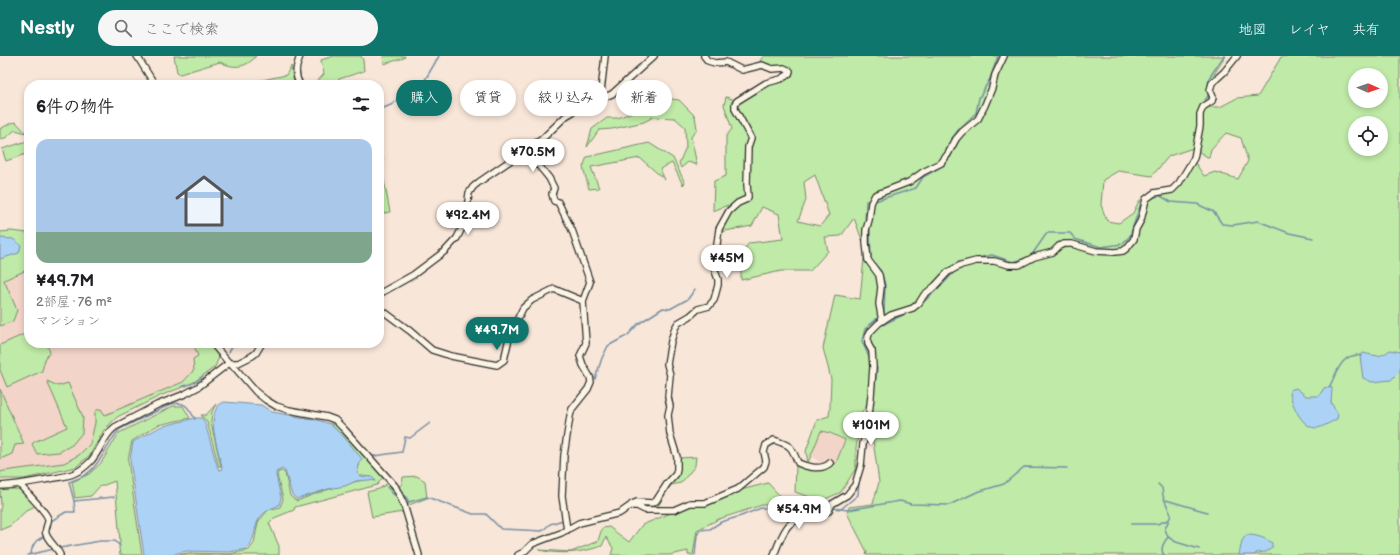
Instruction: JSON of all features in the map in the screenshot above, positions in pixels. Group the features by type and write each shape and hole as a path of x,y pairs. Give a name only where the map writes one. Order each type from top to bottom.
{"street":[{"path":"137,56 152,80"},
{"path":"297,80 295,70 300,56"},
{"path":"602,80 605,56"},
{"path":"608,96 654,56"},
{"path":"518,555 524,552 528,546 567,530 579,522 620,513 637,502 652,502 656,500 676,474 677,457 670,434 668,415 670,406 668,397 670,375 667,364 671,341 678,323 698,309 709,306 714,300 718,285 718,278 715,271 715,259 718,229 729,211 748,197 748,147 751,138 735,109 735,104 737,101 766,83 781,79 789,74 790,71 784,68 772,68 762,65 742,70 726,62 708,61 704,56"},
{"path":"880,322 879,304 881,287 878,275 868,260 866,243 872,201 880,193 909,182 923,172 941,163 956,139 978,119 1004,56"},
{"path":"774,555 777,546 789,525 800,519 829,511 832,504 847,495 855,485 861,465 863,444 868,423 873,367 872,351 868,344 870,332 880,322 891,315 913,308 919,303 924,295 954,268 976,261 994,261 1009,265 1019,265 1034,258 1054,252 1059,246 1064,244 1072,244 1096,251 1115,252 1123,251 1127,248 1134,239 1136,229 1141,220 1145,201 1154,193 1172,190 1190,167 1194,158 1200,126 1200,114 1203,107 1212,101 1213,97 1210,90 1212,83 1224,72 1237,56"},
{"path":"384,291 413,275 445,250 457,238 466,216 469,193 473,187 542,139 566,116"},
{"path":"526,150 549,178 554,188 552,194 554,201 558,202 572,230 590,282 583,301 586,343 580,356 591,382 588,389 572,409 569,422 564,455 562,496 567,530"},
{"path":"384,312 432,350 451,356 497,365 504,360 510,334 523,308 532,300 554,289 583,301"},
{"path":"216,348 228,363 236,369 256,392 266,400 276,406 289,410 327,417 334,420 343,428 395,486 404,505 419,555"},
{"path":"0,486 20,485 64,478 76,473 96,455 110,431 115,427 157,404 185,394 198,387 228,363 238,363 252,356 259,348"},
{"path":"630,506 637,506 645,510 674,510 690,503 705,503 738,489 764,468 766,461 764,452 766,445 774,440 792,447 798,463 808,468 827,466 830,463"},
{"path":"20,485 48,518 46,530 47,536 60,555"}],"shaded area":[{"path":"24,260 24,348 212,348 219,357 215,367 191,384 162,395 117,417 104,430 90,455 76,467 24,479 0,479 0,272"},
{"path":"821,431 845,440 836,463 829,468 811,456"}],"green space":[{"path":"174,56 256,56 248,63 240,66 230,66 220,62 180,74 177,72"},
{"path":"334,56 361,56 364,71 339,80 319,80 324,74 321,60"},
{"path":"383,56 405,56 404,58 384,64"},
{"path":"763,56 1226,56 1214,74 1209,91 1209,107 1220,107 1237,98 1258,96 1281,57 1400,56 1400,555 866,555 867,552 847,513 849,507 873,504 879,482 868,406 862,411 856,448 856,468 841,492 821,501 795,492 796,465 817,469 831,466 836,463 845,440 830,433 821,431 808,463 806,451 817,420 829,416 831,379 823,348 835,295 860,299 865,248 854,218 841,236 825,237 828,251 810,271 781,271 741,280 741,254 749,243 783,239 779,214 762,207 752,226 720,232 719,223 728,205 713,211 714,181 726,176 726,136 732,129 724,105 726,97 735,100 766,84 785,80 790,68 771,67 759,63","holes":["1226,133 1241,138 1248,161 1238,179 1215,172 1204,176 1196,164 1191,162 1173,188 1155,190 1139,201 1133,213 1119,223 1107,221 1101,205 1103,180 1118,171 1152,176 1169,156 1193,148 1209,158 1211,149","815,175 829,215 820,226 798,221 806,200 804,182"]},
{"path":"291,66 294,80 263,80 286,75"},
{"path":"672,99 679,100 695,116 697,129 691,137 697,165 688,162 681,168 679,163 686,147 685,127 675,118 653,117 644,122 612,129 599,130 587,147 592,129 607,118 618,118 623,116 672,116"},
{"path":"16,122 24,132 15,130 7,137 0,140 0,129"},
{"path":"24,142 24,155 6,161 2,149"},
{"path":"649,143 673,158 685,183 683,185 672,163 660,169 665,180 640,158 591,167 599,188 589,189 583,167 587,157"},
{"path":"384,180 390,212 384,213"},
{"path":"11,231 24,233 24,271 4,280 17,310 13,321 0,326 0,232"},
{"path":"24,334 24,348 48,348 50,352 45,359 42,371 7,387 0,370 0,345"},
{"path":"195,348 212,348 219,357 215,367 191,384 162,395 117,417 104,430 90,455 76,467 24,479 0,479 0,472 64,463 79,455 90,444 95,423 95,412 97,410 101,409 105,415 183,382 194,370 193,359 198,356"},
{"path":"47,381 58,386 68,383 83,417 82,433 72,445 59,452 37,454 32,444 34,442 67,427"},
{"path":"0,389 24,444 15,445 12,454 0,459"},
{"path":"216,404 212,412 211,423 221,466 219,467 207,422 201,415 206,415"},
{"path":"173,406 183,406 190,418 158,425 132,441 128,460 142,555 120,555 115,481 99,487 91,496 75,498 72,482 89,474 101,463 119,433"},
{"path":"330,424 335,424 383,477 377,485 295,507 294,510 274,518 269,523 279,546 279,555 176,555 188,553 229,554 249,550 254,543 258,522 268,510 280,507 283,499 277,475 278,472 282,471 285,473 290,496 297,501 326,490 372,477 360,476 357,473 360,462 345,438"},
{"path":"696,457 695,466 681,483 671,485 657,508 645,508 638,505 653,501 675,470 680,458"},
{"path":"417,476 425,481 427,498 409,505 399,486 402,485 403,477"},
{"path":"388,483 396,495 403,512 372,517 367,492 379,489"},
{"path":"768,483 779,495 774,505 762,505 719,519 697,530 693,555 688,555 688,551 670,555 611,555 613,548 606,537 602,546 571,552 598,541 602,528 609,527 629,542 642,525 690,505 704,506 741,490"},
{"path":"0,489 19,489 35,506 27,510 10,526 0,530 1,507"},
{"path":"539,550 571,552 563,553"}],"water":[{"path":"0,238 13,239 21,245 19,253 0,259"},
{"path":"1390,350 1400,352 1400,371 1391,380 1372,382 1363,378 1360,356 1363,353 1380,355 1387,353"},
{"path":"1296,388 1306,396 1319,396 1324,388 1332,388 1331,403 1338,414 1337,419 1317,428 1306,424 1295,408 1290,390"},
{"path":"224,402 261,405 272,412 317,420 330,424 345,438 362,459 357,473 360,476 372,477 376,481 356,481 345,486 328,489 297,499 292,495 285,471 282,469 276,472 281,498 279,505 269,510 259,519 254,536 247,549 229,552 187,551 173,555 144,555 130,460 133,442 160,427 195,418 202,418 205,423 218,469 221,470 222,467 213,422 214,413 218,406"},
{"path":"1246,535 1266,539 1272,543 1272,548 1266,552 1256,553 1255,555 1239,555 1242,541"}],"waterway":[{"path":"384,108 393,104 402,94 415,97 439,56"},
{"path":"949,148 948,144 959,129 976,113 979,98 990,79 998,56"},
{"path":"1208,87 1209,78 1224,56"},
{"path":"1203,103 1208,96 1208,91"},
{"path":"875,201 916,188 923,177 944,165 951,156 950,153"},
{"path":"1151,199 1159,195 1171,202 1197,204 1214,212 1222,224 1233,225 1258,221 1289,233 1313,238"},
{"path":"865,226 866,201 869,201"},
{"path":"977,258 992,255 1013,262 1031,256 1047,233 1070,233 1075,239 1101,247 1122,244 1130,236 1141,203 1143,202"},
{"path":"868,228 870,230 871,260 881,271 885,285 884,313 882,314"},
{"path":"958,265 959,262 972,259"},
{"path":"916,309 955,271"},
{"path":"595,379 608,346 628,335 638,324 663,308 670,309 688,299 695,289"},
{"path":"876,319 882,325 911,311"},
{"path":"871,362 862,341 865,329 879,317"},
{"path":"229,352 231,348"},
{"path":"1329,388 1337,370 1345,360 1355,355 1362,356"},
{"path":"874,395 877,368 875,366"},
{"path":"181,387 196,382 203,376"},
{"path":"48,534 51,521 66,512 75,512 69,482 80,478 94,468 120,429 176,403 186,406 195,419"},
{"path":"374,456 402,452 405,437 410,438 430,423"},
{"path":"865,451 869,431"},
{"path":"841,509 848,510 900,501 911,504 949,505 977,492 1004,484 1024,467 1067,468"},
{"path":"832,508 841,509 858,495 859,480"},
{"path":"559,493 560,481"},
{"path":"1158,484 1162,488 1163,496 1171,515 1165,529 1168,537 1162,548 1164,555"},
{"path":"387,487 394,495"},
{"path":"403,493 409,502 427,497 473,514 486,514 501,529 542,531 550,524 563,520"},
{"path":"74,501 114,497"},
{"path":"1166,500 1207,512"},
{"path":"815,512 828,507"},
{"path":"695,555 697,535 700,530 710,529 721,522 761,508 769,508 781,513 793,510 801,514 808,514"},
{"path":"1131,524 1157,524 1168,520"},
{"path":"31,554 35,543 45,536"},
{"path":"1168,537 1176,542 1199,549"},
{"path":"60,548 100,541 115,541 120,546"},
{"path":"28,555 54,549"}]}
